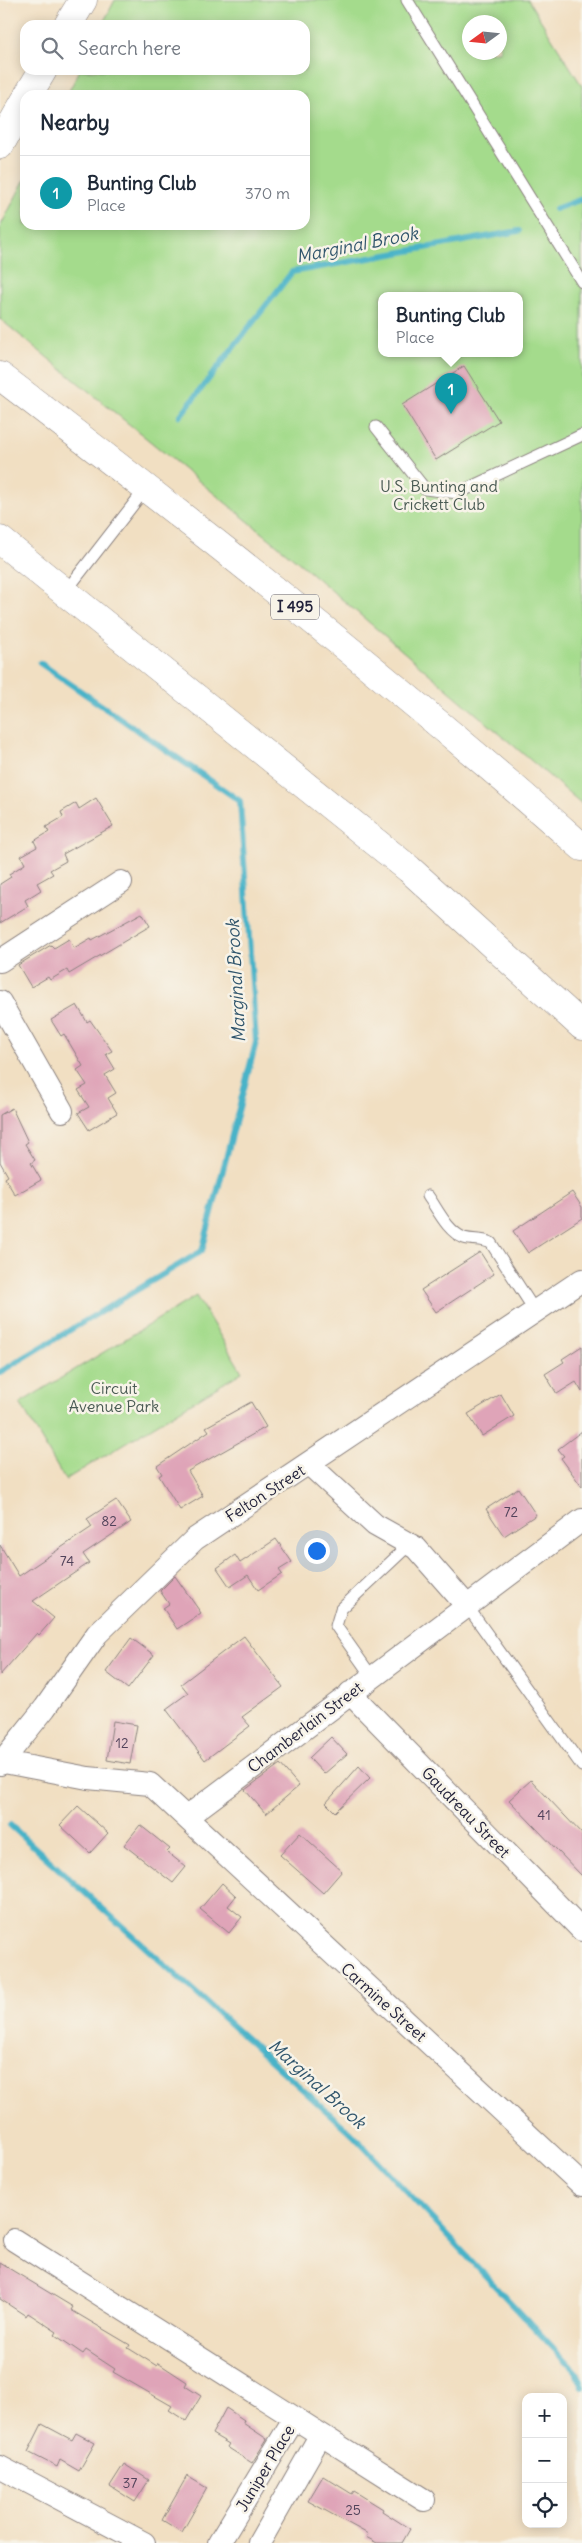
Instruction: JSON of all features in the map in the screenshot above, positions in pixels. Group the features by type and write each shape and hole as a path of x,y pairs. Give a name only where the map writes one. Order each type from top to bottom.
{"main road":[{"path":"71,20 82,0"},
{"path":"31,90 40,75"},
{"path":"0,145 20,110"},
{"name":"I 495","path":"0,376 146,488 421,710 582,847"},
{"path":"0,540 66,591 409,869 582,1026"}],"street":[{"path":"0,961 121,882"},
{"path":"0,1002 62,1110"},
{"name":"Felton Street","path":"2,1763 104,1627 195,1539 582,1280"},
{"path":"309,1464 375,1524 416,1548 466,1606"},
{"name":"Chamberlain Street","path":"188,1816 582,1520"},
{"name":"Gaudreau Street","path":"350,1693 582,1930"},
{"path":"2,1763 88,1778 150,1784 188,1816"},
{"name":"Carmine Street","path":"188,1816 259,1887 582,2185"},
{"path":"14,2240 320,2436 424,2500"},
{"name":"Juniper Place","path":"219,2543 294,2419"},
{"name":"Juniper Place","path":"259,2543 320,2436"},
{"path":"0,2467 144,2543"}],"lane":[{"path":"406,0 582,282"},
{"path":"376,427 425,489 458,493 582,435"},
{"path":"66,591 146,488"},
{"path":"428,1196 451,1230 465,1238 485,1239 492,1243 535,1311"},
{"path":"372,1677 336,1626 341,1609 410,1544"},
{"path":"466,1606 582,1766"}],"green space":[{"name":"U.S. Bunting and Crickett Club","path":"115,0 528,0 582,86 582,804 297,561 0,319 0,227 20,189 20,230 310,230 310,90 70,90 77,75 310,75 310,20 105,20"},
{"name":"Circuit Avenue Park","path":"196,1296 242,1372 65,1480 20,1403"}],"building":[{"path":"464,366 499,421 436,460 402,405"},
{"path":"96,798 113,826 63,854 66,861 50,870 53,874 37,883 41,890 25,900 28,906 0,923 0,884 11,877 9,874 25,864 21,856 37,847 34,841 49,832 46,827 63,817 61,812 76,803 79,809"},
{"path":"142,913 150,926 69,974 67,970 50,980 48,977 31,987 18,965 51,945 54,948 69,939 74,948"},
{"path":"77,1005 87,1022 90,1020 112,1051 106,1054 115,1069 105,1075 116,1093 108,1098 117,1113 89,1130 78,1113 89,1107 78,1090 87,1085 77,1070 83,1066 64,1034 61,1036 51,1020"},
{"path":"12,1108 28,1142 25,1144 35,1160 31,1163 41,1180 15,1195 5,1178 8,1176 0,1162 0,1115"},
{"path":"572,1192 582,1207 582,1218 528,1253 513,1231"},
{"path":"480,1252 494,1274 436,1312 421,1290"},
{"path":"582,1346 582,1392 576,1382 557,1394 545,1374 564,1362 562,1359"},
{"path":"501,1394 514,1416 482,1436 468,1414"},
{"path":"251,1402 266,1427 188,1471 203,1496 180,1510 159,1476 162,1474 157,1466 209,1431 206,1427"},
{"path":"582,1431 582,1487 561,1458 564,1456 558,1449"},
{"path":"518,1488 536,1515 504,1536 486,1509"},
{"path":"116,1500 131,1522 83,1554 89,1563 33,1601 54,1618 39,1635 37,1633 0,1675 0,1545 19,1576 92,1527 87,1519"},
{"path":"276,1539 292,1562 279,1570 282,1574 258,1590 248,1575 230,1587 217,1568 235,1555 240,1563"},
{"path":"175,1576 201,1613 177,1629 163,1608 169,1604 160,1591"},
{"path":"244,1636 283,1687 242,1717 250,1726 205,1760 166,1709 188,1693 181,1684"},
{"path":"131,1638 154,1655 128,1689 106,1672"},
{"path":"113,1721 137,1725 130,1764 107,1760"},
{"path":"331,1737 347,1754 324,1774 309,1758"},
{"path":"280,1764 299,1786 266,1814 245,1790"},
{"path":"359,1766 370,1778 335,1812 326,1803"},
{"path":"531,1780 582,1834 582,1876 509,1800"},
{"path":"78,1806 108,1833 90,1853 60,1825"},
{"path":"140,1825 170,1849 167,1852 186,1867 173,1883 124,1845"},
{"path":"300,1833 342,1871 323,1893 280,1855"},
{"path":"222,1883 236,1896 228,1906 242,1917 229,1933 200,1909"},
{"path":"0,2263 73,2307 71,2310 130,2345 128,2348 157,2366 158,2363 187,2382 185,2386 201,2396 186,2421 169,2410 172,2406 113,2372 115,2369 86,2350 83,2354 55,2335 57,2332 28,2313 26,2316 0,2299"},
{"path":"226,2408 244,2420 243,2423 267,2439 252,2463 227,2447 229,2444 212,2434"},
{"path":"42,2424 72,2440 76,2433 95,2443 79,2471 60,2460 57,2467 28,2452"},
{"path":"124,2464 149,2480 135,2502 110,2486"},
{"path":"187,2476 207,2488 182,2532 162,2520"},
{"path":"323,2476 352,2494 354,2491 410,2529 402,2543 377,2543 366,2537 368,2534 308,2501"}],"waterway":[{"name":"Marginal Brook","path":"555,209 582,199"},
{"name":"Marginal Brook","path":"180,416 292,272 519,231"},
{"name":"Marginal Brook","path":"0,1372 202,1251 256,1042 240,801 40,663"},
{"name":"Marginal Brook","path":"10,1825 352,2134 576,2372 582,2386"}],"place":[{"name":"Bunting Club","path":"451,414"}]}
